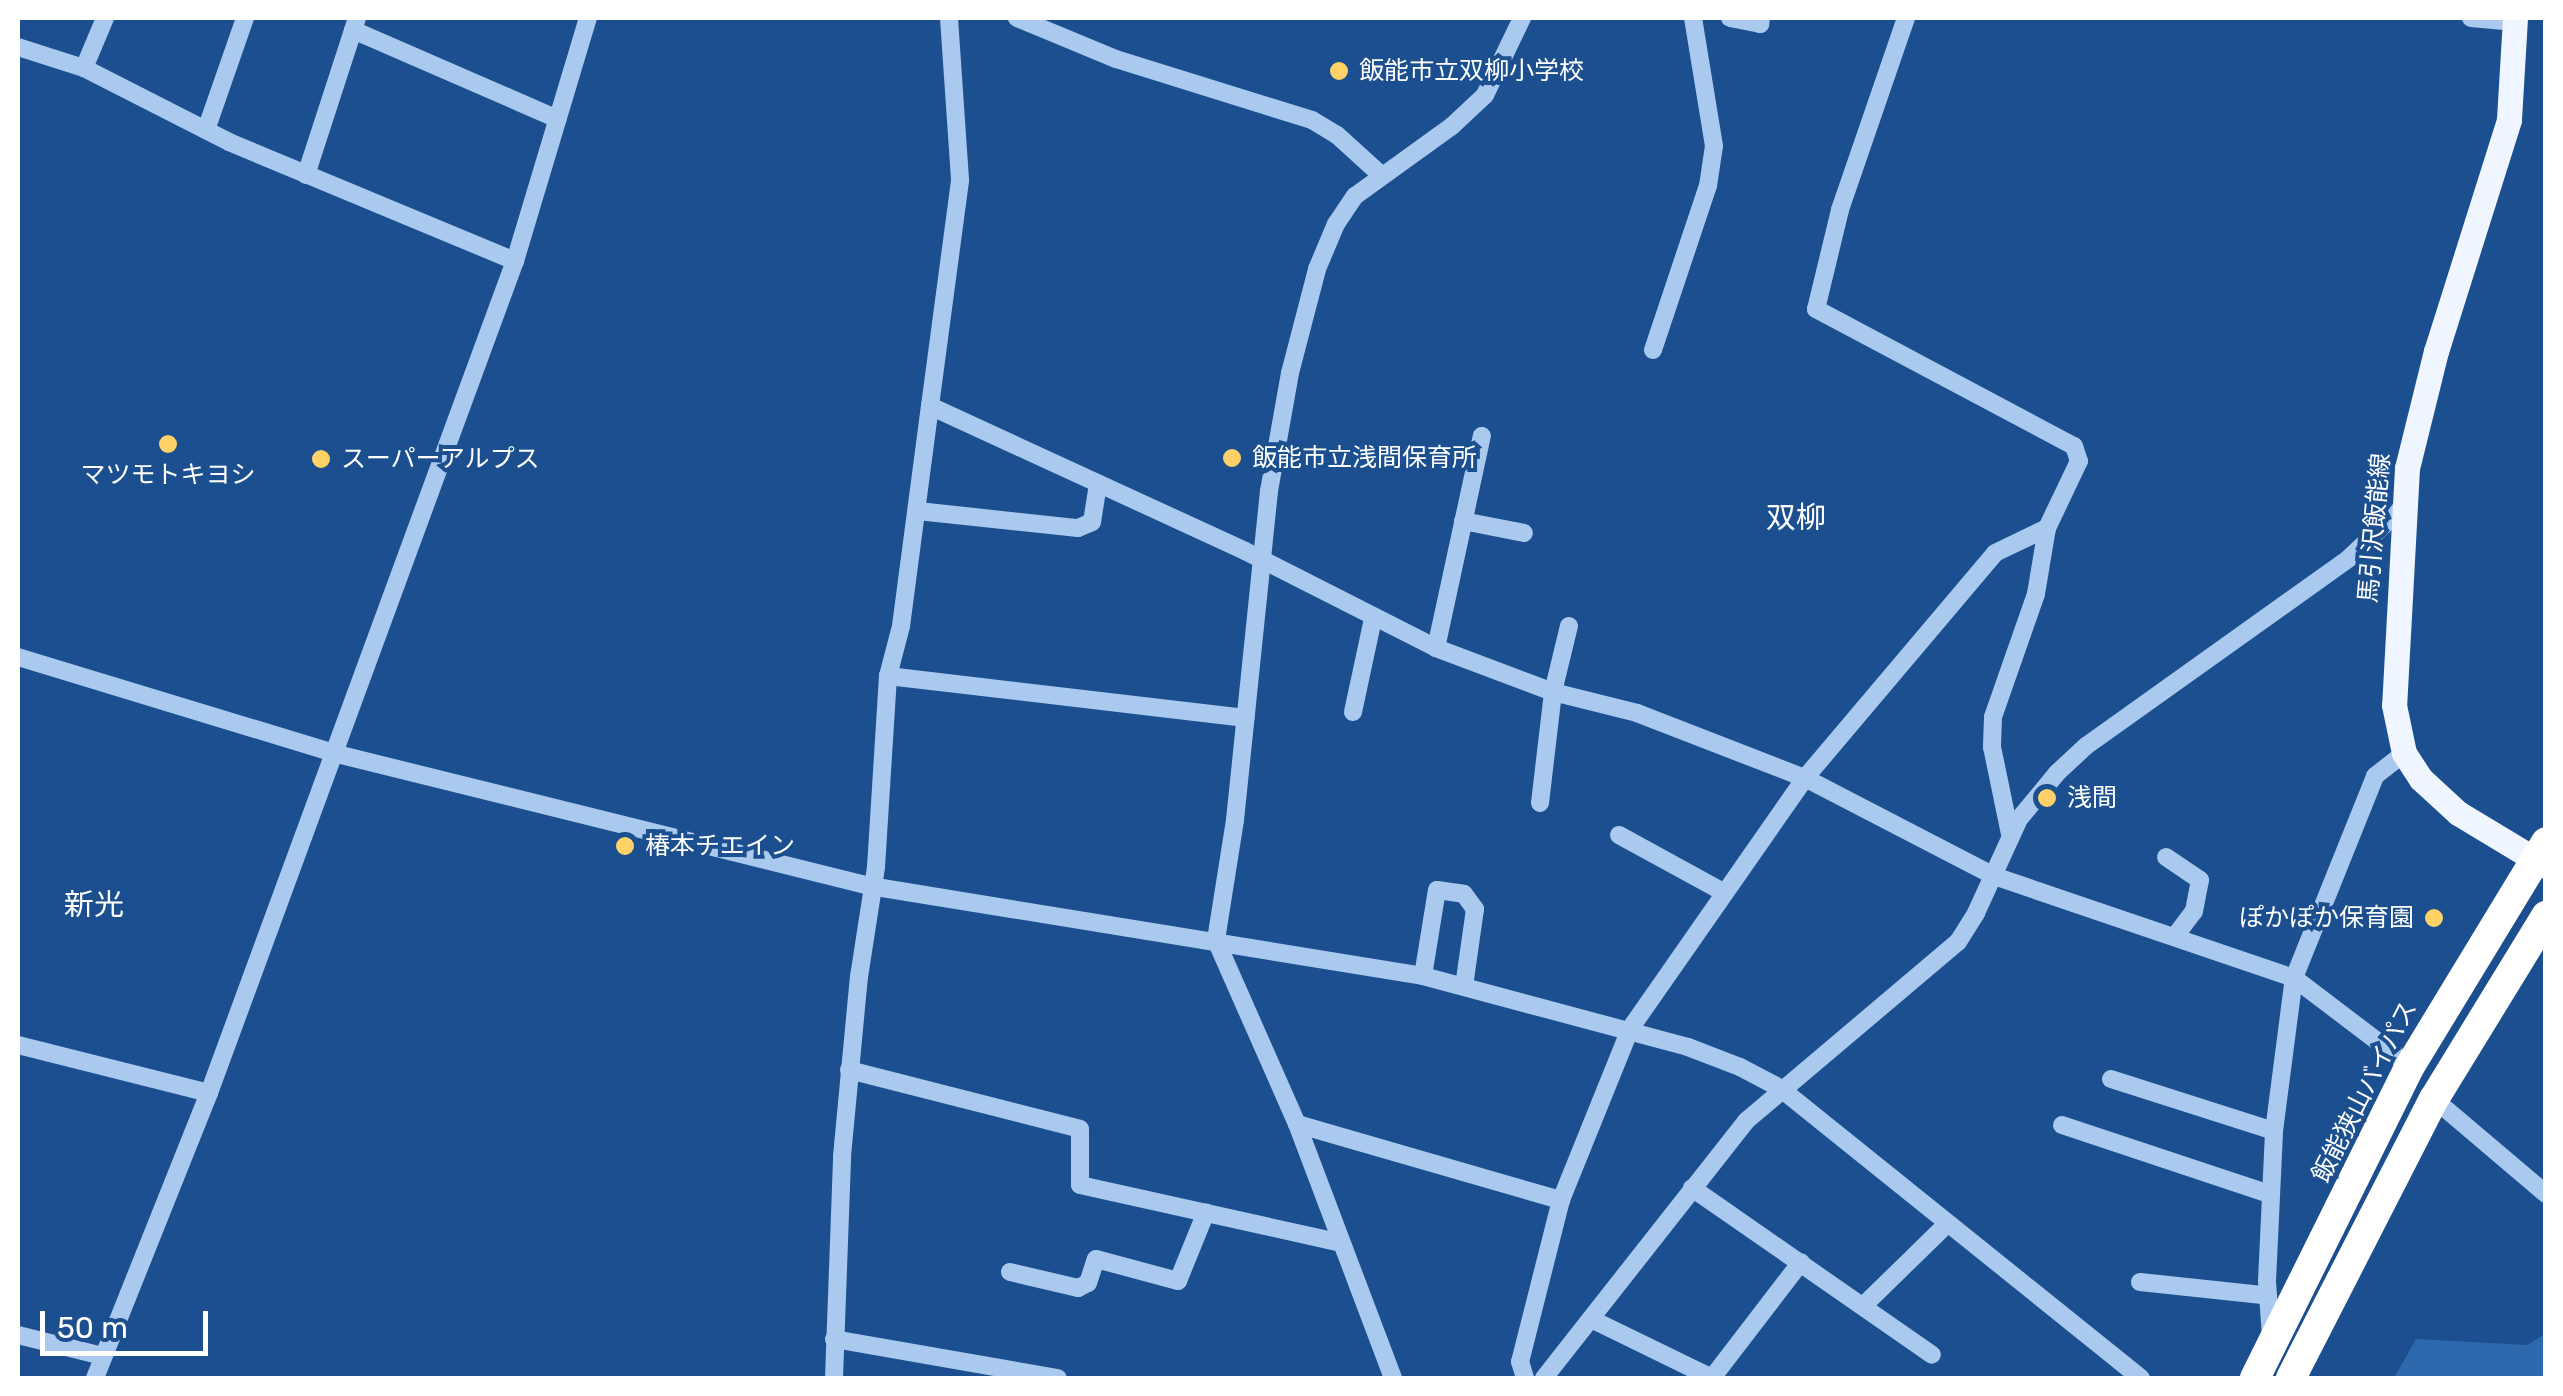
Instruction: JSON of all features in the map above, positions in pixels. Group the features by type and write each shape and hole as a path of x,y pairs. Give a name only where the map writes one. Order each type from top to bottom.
{"highway":[{"name":"飯能狭山バイパス","path":"2255,1378 2410,1066 2542,856"},
{"path":"2291,1378 2434,1099 2546,916"}],"main road":[{"name":"馬引沢飯能線","path":"2515,20 2509,120 2418,414 2402,508 2394,692 2404,753 2440,800 2542,856"}],"street":[{"path":"84,68 105,18"},
{"path":"206,130 245,18"},
{"path":"96,1378 210,1093 515,261 588,18"},
{"path":"834,1378 850,1070 870,886 876,866 888,676 902,626 960,181 949,18"},
{"path":"1017,18 1116,59 1312,120 1337,135 1380,174"},
{"path":"1393,1378 1338,1242 1297,1124 1216,940 1246,718 1261,560 1290,373 1318,269 1336,224 1355,196 1380,174 1452,126 1484,95 1522,18"},
{"path":"1652,350 1708,186 1714,146 1693,18"},
{"path":"1730,18 1760,24 1762,18"},
{"path":"1906,18 1840,210 1816,309 2074,446 2079,461 2047,528 2036,594 1993,716 1992,747 2010,834"},
{"path":"2472,18 2515,20"},
{"path":"306,175 355,24 558,119"},
{"path":"18,47 84,68 306,175 515,261"},
{"path":"930,406 1261,560 1436,648 1553,692 1637,714 1805,778 1994,876 2294,978 2410,1066"},
{"path":"1436,648 1482,436"},
{"path":"918,511 1078,528 1092,522 1098,484"},
{"path":"1544,1378 1746,1121 1780,1088 1932,968 1958,942 1994,876 2010,834 2034,799 2086,746 2348,559 2402,508"},
{"path":"1463,520 1524,533"},
{"path":"1525,1378 1520,1362 1561,1200 1630,1029 1805,778 1994,552 2047,528"},
{"path":"1353,712 1373,619"},
{"path":"1540,803 1553,692 1569,626"},
{"path":"18,657 333,753 870,886 1424,976 1630,1029 1740,1067 1780,1088 2141,1378"},
{"path":"888,676 1246,718"},
{"path":"2272,1346 2267,1281 2270,1194 2274,1130 2294,978 2375,776 2404,753"},
{"path":"1619,835 1723,892"},
{"path":"2166,857 2200,880 2194,911 2176,935"},
{"path":"1424,976 1436,890 1464,894 1475,909 1464,986"},
{"path":"18,1045 210,1093"},
{"path":"850,1070 1080,1129 1080,1185 1338,1242"},
{"path":"2111,1079 2274,1130"},
{"path":"2434,1099 2546,1194"},
{"path":"1297,1124 1561,1200"},
{"path":"2062,1124 2270,1194"},
{"path":"1692,1188 1932,1355"},
{"path":"1010,1272 1078,1288 1088,1282 1096,1259 1178,1282 1206,1212"},
{"path":"1864,1306 1946,1224"},
{"path":"1591,1320 1712,1378 1801,1262"},
{"path":"2140,1282 2262,1295"},
{"path":"18,1335 103,1356"},
{"path":"834,1339 1058,1378"}],"shaded area":[{"path":"2545,1334 2545,1378 2394,1378 2416,1339 2527,1345"}],"place":[{"name":"飯能市立双柳小学校","path":"1339,71"},
{"name":"マツモトキヨシ","path":"168,444"},
{"name":"飯能市立浅間保育所","path":"1232,458"},
{"name":"スーパーアルプス","path":"321,459"},
{"name":"浅間","path":"2047,798"},
{"name":"椿本チエイン","path":"625,846"},
{"name":"ぽかぽか保育園","path":"2434,918"}],"district":[{"name":"双柳","path":"1796,518"},
{"name":"新光","path":"94,905"}]}
